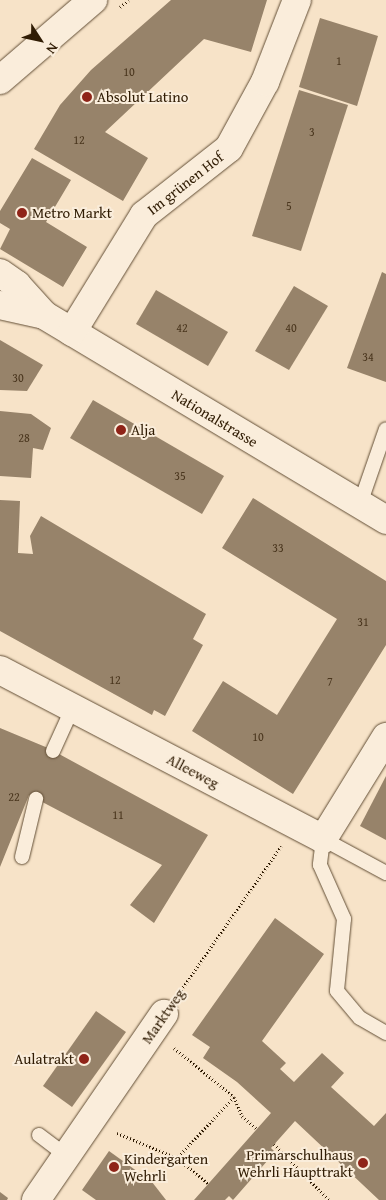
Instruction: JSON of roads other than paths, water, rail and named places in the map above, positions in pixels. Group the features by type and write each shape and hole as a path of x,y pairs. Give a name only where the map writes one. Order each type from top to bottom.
{"street":[{"path":"0,80 93,0"},
{"name":"Im grünen Hof","path":"72,332 144,215 229,148 265,82 297,0"},
{"name":"Nationalstrasse","path":"0,273 17,285 44,315 386,520"},
{"name":"Nationalstrasse","path":"0,305 44,315"},
{"name":"Alleeweg","path":"0,670 73,706 323,839"},
{"path":"323,839 386,737"},
{"name":"Marktweg","path":"36,1200 158,1023"}],"lane":[{"path":"360,504 386,430"},
{"path":"53,750 73,706"},
{"path":"22,858 36,799"},
{"path":"323,839 320,865 344,919 337,991 360,1018 386,1033"},
{"name":"Alleeweg","path":"323,839 386,873"},
{"path":"39,1135 66,1156"}],"place":[{"name":"Absolut Latino","path":"87,97"},
{"name":"Metro Markt","path":"22,213"},
{"name":"Alja","path":"121,430"},
{"name":"Aulatrakt","path":"84,1059"},
{"name":"Primarschulhaus Wehrli Haupttrakt","path":"363,1163"},
{"name":"Kindergarten Wehrli","path":"114,1167"}]}
